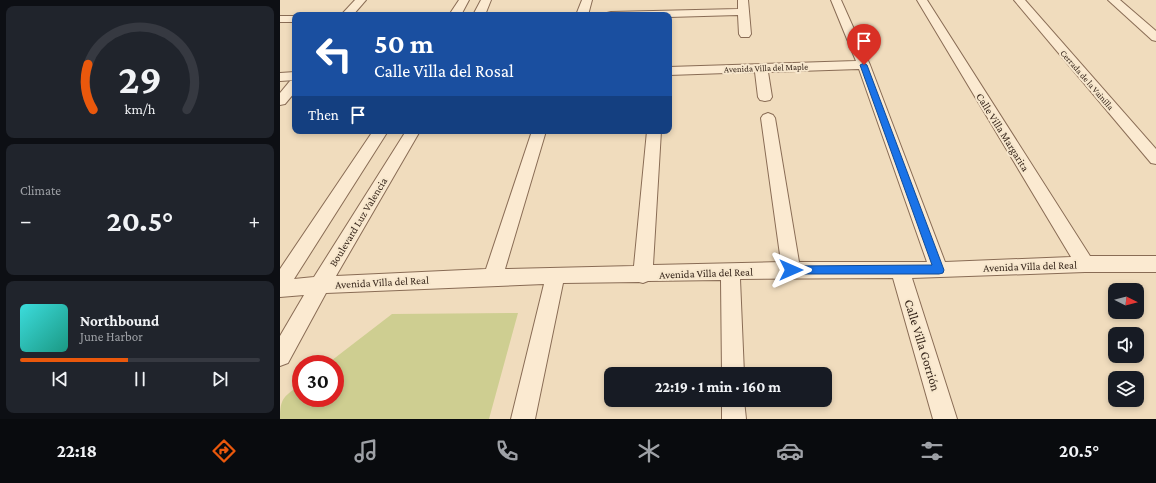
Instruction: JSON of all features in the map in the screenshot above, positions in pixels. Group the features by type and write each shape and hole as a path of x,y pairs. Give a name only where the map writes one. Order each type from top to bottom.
{"street":[{"path":"350,12 362,0"},
{"path":"457,12 464,0"},
{"path":"480,12 486,0"},
{"path":"583,12 587,0"},
{"path":"836,0 864,65 939,270"},
{"name":"Calle Villa Margarita","path":"922,0 1085,264"},
{"name":"Cerrada de la Vainilla","path":"1019,0 1156,159"},
{"path":"1113,0 1156,37"},
{"path":"655,12 743,6 746,34"},
{"path":"280,19 292,19"},
{"name":"Avenida Villa del Maple","path":"672,71 864,65"},
{"path":"761,69 765,97"},
{"path":"280,77 292,76"},
{"path":"280,101 292,87"},
{"path":"768,118 791,270"},
{"path":"280,285 379,134"},
{"name":"Boulevard Luz Valencia","path":"280,356 320,285 411,134"},
{"path":"493,277 538,134"},
{"path":"643,275 654,134"},
{"name":"Avenida Villa del Real","path":"280,289 320,285 493,277 643,275 791,270 939,270 1085,264 1156,264"},
{"name":"Calle Villa Gorrión","path":"900,270 946,419"},
{"path":"730,272 732,367"},
{"path":"524,419 556,276"},
{"path":"733,407 734,419"}],"green space":[{"path":"518,313 489,419 280,419 282,402 284,398 292,391 292,407 344,407 344,355 339,355 392,314"}],"route":[{"path":"791,270 939,270 864,65"}]}
